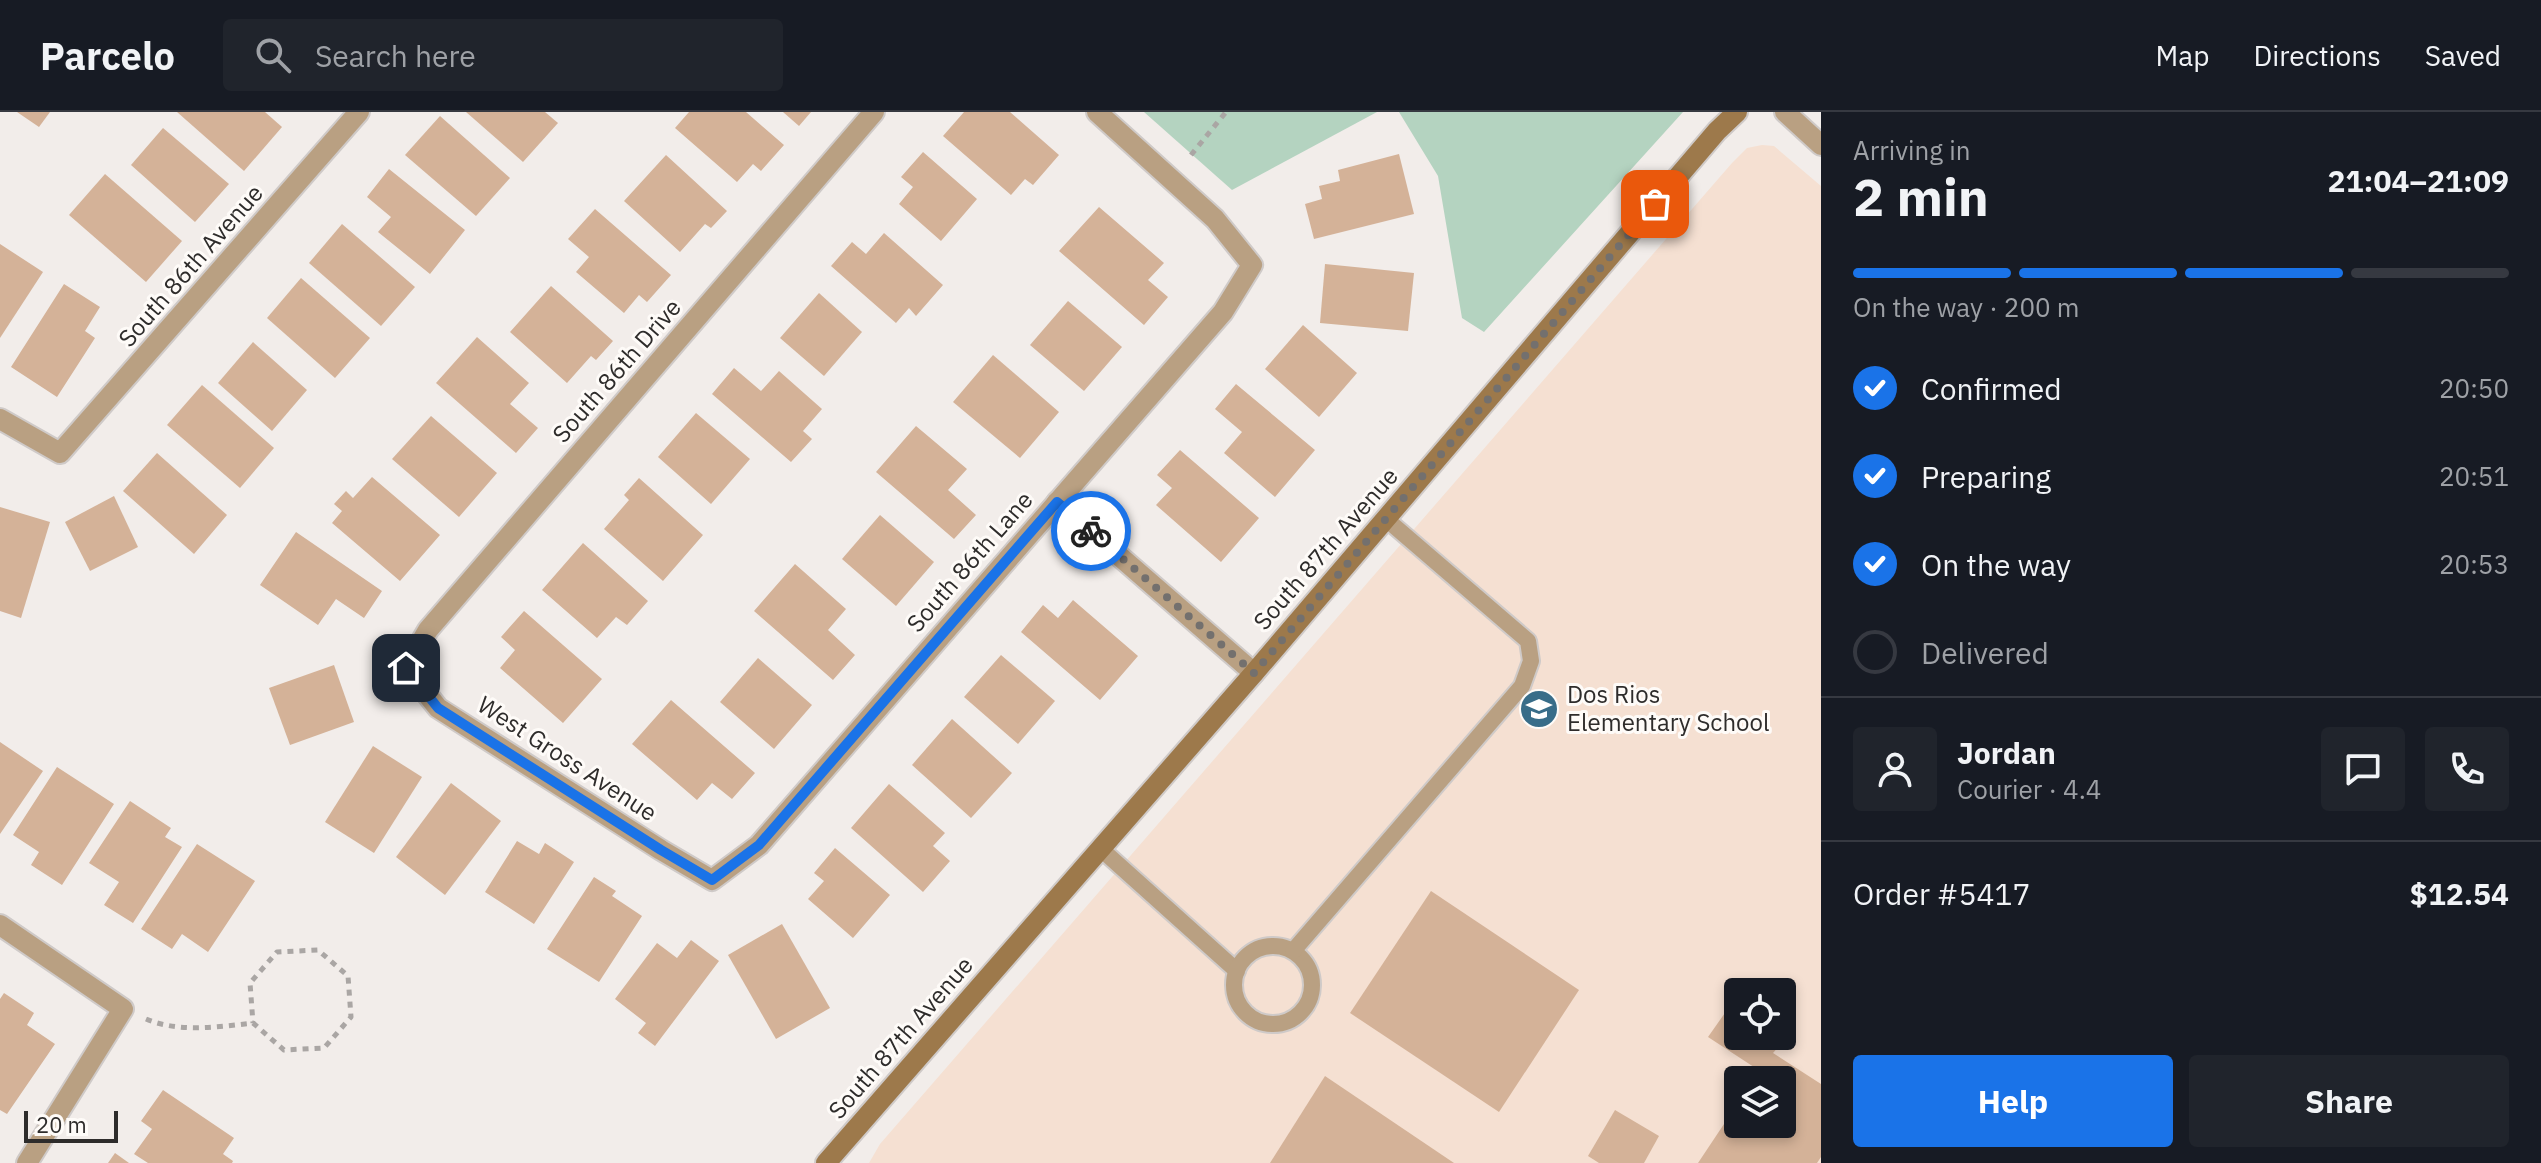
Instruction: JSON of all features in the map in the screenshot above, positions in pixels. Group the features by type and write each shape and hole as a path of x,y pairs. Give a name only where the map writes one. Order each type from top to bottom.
{"street":[{"name":"South 86th Avenue","path":"0,419 60,453 359,112"},
{"name":"South 86th Drive","path":"406,668 428,630 874,112"},
{"name":"South 86th Lane","path":"712,880 759,845 1223,312 1252,265 1215,219 1097,112"},
{"name":"South 87th Avenue","path":"826,1163 1254,673 1717,131 1737,112"},
{"path":"1785,112 1821,145"},
{"path":"1057,502 1254,673"},
{"name":"West Gross Avenue","path":"406,668 438,708 712,880"},
{"path":"0,925 123,1009 27,1163"}],"lane":[{"path":"1293,951 1522,686 1531,661 1528,641 1513,625 1386,519"},
{"path":"1101,849 1237,971"},
{"path":"1267,946 1293,951 1311,972 1313,984 1306,1007 1297,1017 1286,1022 1262,1022 1242,1009 1234,984 1237,971 1244,959 1267,946"}],"path":[{"path":"1191,155 1226,112"},
{"path":"123,1009 162,1026 207,1028 253,1023 284,1050 324,1048 351,1017 348,976 318,950 277,952 250,983 253,1023"}],"shaded area":[{"name":"Dos Rios Elementary School","path":"1774,146 1821,186 1821,1163 869,1163 880,1144 1747,148"}],"green space":[{"path":"1144,112 1377,112 1232,190"},
{"path":"1399,112 1683,112 1484,332 1462,318 1438,176"}],"building":[{"path":"17,112 50,112 39,127"},
{"path":"177,112 265,112 282,127 244,171"},
{"path":"466,112 545,112 558,123 523,162"},
{"path":"689,112 746,112 784,145 761,171 753,164 737,182 675,128"},
{"path":"783,112 811,112 799,126"},
{"path":"964,112 1010,112 1059,155 1033,185 1025,179 1011,195 943,136"},
{"path":"440,116 510,178 476,216 405,155"},
{"path":"163,128 229,184 195,222 131,165"},
{"path":"923,152 977,199 941,241 899,204 913,187 901,177"},
{"path":"1399,154 1414,214 1314,239 1305,204 1322,199 1319,186 1340,181 1338,170"},
{"path":"666,155 727,211 711,228 705,224 680,252 624,201"},
{"path":"389,169 465,230 430,274 378,232 391,217 367,197"},
{"path":"105,174 182,241 146,282 69,215"},
{"path":"1099,207 1164,263 1148,280 1168,297 1144,325 1059,251"},
{"path":"595,209 671,275 647,302 639,295 624,313 576,272 589,257 568,239"},
{"path":"342,224 415,287 381,326 309,263"},
{"path":"884,233 943,285 916,316 909,308 896,323 831,266 852,242 866,254"},
{"path":"0,244 43,272 0,338"},
{"path":"1325,264 1414,273 1408,331 1320,323"},
{"path":"301,278 370,338 335,378 267,318"},
{"path":"64,284 100,307 85,331 95,338 57,397 11,367"},
{"path":"551,286 613,341 596,360 591,356 567,383 510,332"},
{"path":"819,293 862,332 824,376 780,338"},
{"path":"1068,301 1122,347 1084,391 1030,345"},
{"path":"1303,325 1357,373 1319,417 1265,369"},
{"path":"477,337 529,383 510,404 538,428 516,453 436,383"},
{"path":"253,342 307,390 272,431 218,383"},
{"path":"993,355 1059,412 1020,458 953,402"},
{"path":"734,368 761,391 779,371 822,409 803,431 812,439 791,462 712,394"},
{"path":"1236,384 1315,450 1275,497 1224,453 1242,432 1215,409"},
{"path":"202,385 274,448 240,488 167,425"},
{"path":"696,413 750,459 711,504 658,457"},
{"path":"431,416 497,473 459,517 392,459"},
{"path":"916,426 967,469 948,490 976,515 954,539 876,472"},
{"path":"1180,450 1259,518 1221,562 1156,505 1172,488 1157,475"},
{"path":"157,453 227,515 194,554 123,491"},
{"path":"372,477 440,535 400,581 332,523 342,511 334,504 346,491 353,498"},
{"path":"639,478 703,535 663,581 604,529 629,500 624,495"},
{"path":"114,496 138,547 90,571 65,522"},
{"path":"0,507 50,522 21,618 0,611"},
{"path":"880,515 934,562 896,606 842,559"},
{"path":"296,532 382,591 364,618 336,599 318,625 260,585"},
{"path":"583,543 648,601 627,625 616,617 597,638 542,590"},
{"path":"795,564 846,609 828,630 855,655 833,680 754,611"},
{"path":"1073,600 1138,656 1100,700 1021,632 1043,605 1058,618"},
{"path":"524,611 602,679 563,723 500,668 515,650 501,637"},
{"path":"1001,655 1055,701 1018,744 964,697"},
{"path":"758,658 812,705 774,749 720,702"},
{"path":"334,665 354,722 290,745 269,688"},
{"path":"671,700 755,773 732,799 712,783 697,800 632,744"},
{"path":"952,719 1012,773 971,818 912,765"},
{"path":"0,742 43,771 0,834"},
{"path":"373,746 422,777 374,853 325,822"},
{"path":"57,767 114,804 62,885 31,865 39,852 13,835"},
{"path":"451,783 501,821 445,895 396,857"},
{"path":"889,784 945,833 933,846 950,861 923,892 851,828"},
{"path":"130,801 171,828 165,837 182,847 133,923 104,905 119,882 89,863"},
{"path":"517,841 539,854 545,843 574,862 534,924 485,892"},
{"path":"197,844 255,881 208,952 182,934 172,949 141,929"},
{"path":"835,848 890,895 853,938 808,899 824,881 814,873"},
{"path":"594,877 616,891 612,896 642,916 599,982 547,949"},
{"path":"1431,891 1579,990 1499,1112 1350,1013"},
{"path":"782,924 830,1008 776,1039 728,955"},
{"path":"691,940 719,961 655,1046 638,1033 646,1023 615,999 657,943 677,958"},
{"path":"4,993 34,1013 27,1025 55,1044 7,1114 0,1110 0,999"},
{"path":"1724,1014 1724,1047 1708,1037"},
{"path":"1728,1050 1776,1050 1773,1053 1793,1066 1752,1066"},
{"path":"1796,1068 1821,1084 1821,1157 1817,1163 1698,1163 1724,1124 1724,1138 1796,1138"},
{"path":"1325,1076 1454,1163 1270,1163"},
{"path":"163,1090 234,1138 223,1154 232,1163 148,1163 134,1154 152,1129 141,1121"},
{"path":"1615,1110 1659,1136 1644,1163 1599,1163 1588,1156"},
{"path":"115,1153 129,1163 108,1163"}],"way so far":[{"path":"1091,531 1254,673 1655,204"}],"place":[{"name":"Dos Rios Elementary School","path":"1539,709"}],"route":[{"path":"406,668 438,708 712,880 759,845 1057,502 1091,531"}]}
